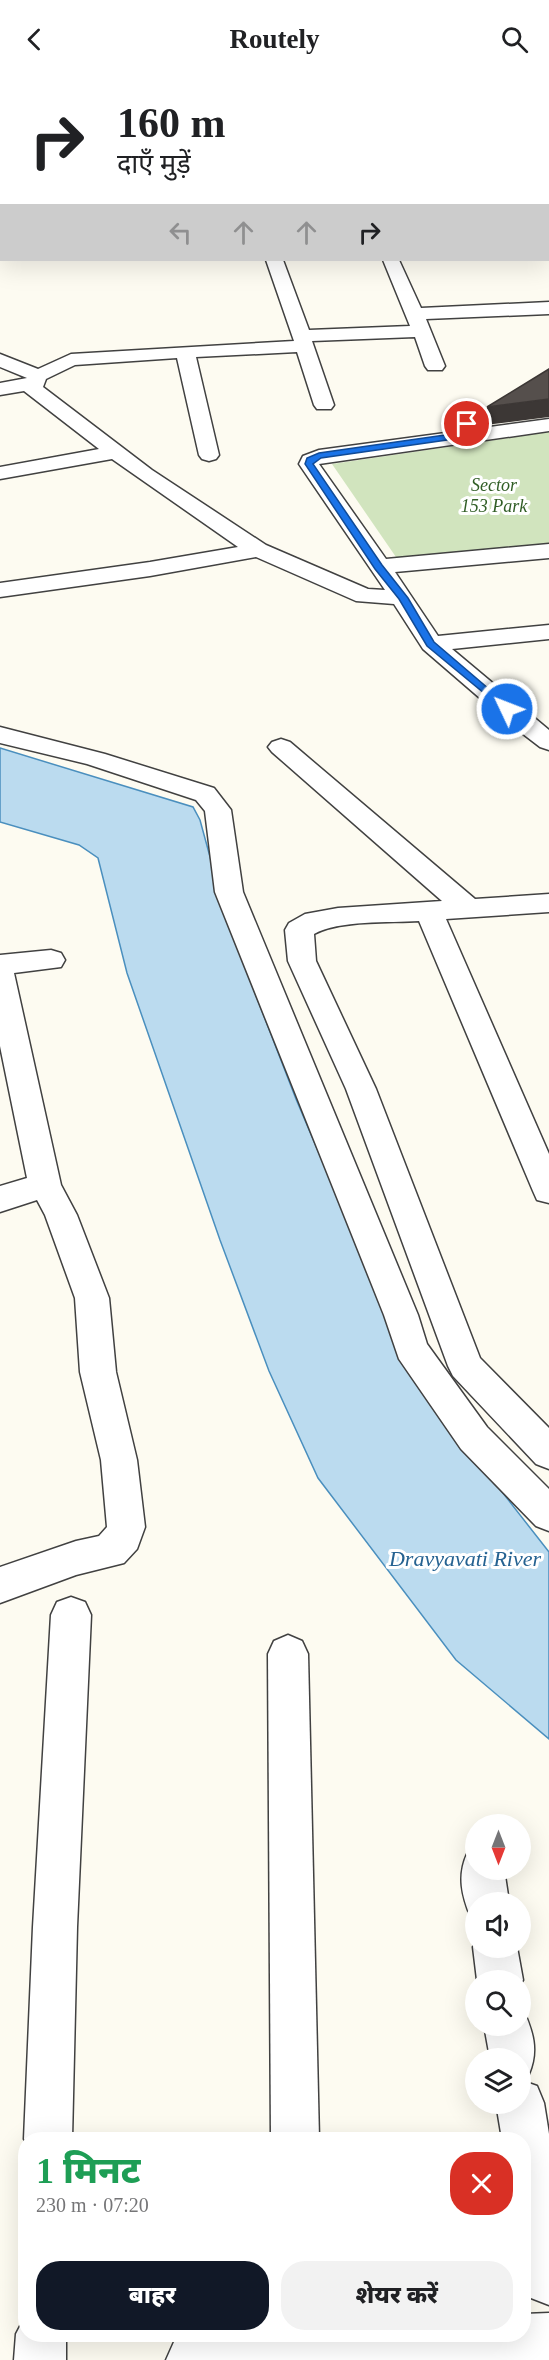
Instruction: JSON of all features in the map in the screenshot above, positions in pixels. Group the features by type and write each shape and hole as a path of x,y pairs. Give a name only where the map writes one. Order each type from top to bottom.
{"street":[{"path":"273,261 324,405"},
{"path":"391,261 435,366"},
{"path":"0,389 36,380 71,360 303,341 419,323 549,308"},
{"path":"185,352 209,455"},
{"path":"0,360 36,380"},
{"path":"36,380 33,389 145,474 258,550 364,596 403,598"},
{"path":"447,437 488,412"},
{"path":"549,425 319,456 310,460 309,464 378,567 403,598 431,644 476,680 522,723 549,742"},
{"path":"0,473 116,452"},
{"path":"0,590 150,569 258,550"},
{"path":"378,567 549,551"},
{"path":"431,644 549,632"},
{"path":"522,723 549,720"},
{"path":"0,735 96,759 205,794 218,810 229,891 345,1182 401,1315 411,1349 474,1438 549,1514"},
{"path":"281,747 467,907"},
{"path":"549,903 338,917 315,921 299,930 298,940 302,961 361,1089 466,1366 549,1453"},
{"path":"428,910 549,1191"},
{"path":"0,965 51,960"},
{"path":"0,975 45,1185 65,1224 92,1298 98,1372 118,1460 126,1527 124,1537 110,1551 76,1558 0,1585"},
{"path":"0,1199 45,1185"},
{"path":"48,2132 55,1927 71,1616"},
{"path":"288,1654 295,2132"},
{"path":"522,2114 525,2132"},
{"path":"531,2170 549,2280"},
{"path":"531,2339 549,2338"},
{"path":"40,2342 40,2360"},
{"path":"192,2360 305,2348 451,2342"}],"green space":[{"name":"Sector 153 Park","path":"549,432 549,545 398,560 332,464"}],"water":[{"name":"Dravyavati River","path":"0,748 193,807 200,820 228,923 296,1099 416,1382 549,1552 549,1739 456,1660 318,1478 269,1371 220,1240 127,973 98,858 79,845 0,822"}],"building":[{"path":"549,369 549,399 487,407"}],"route":[{"path":"467,424 447,437 319,456 310,460 309,464 378,567 403,598 431,644 476,680 507,709"}]}
